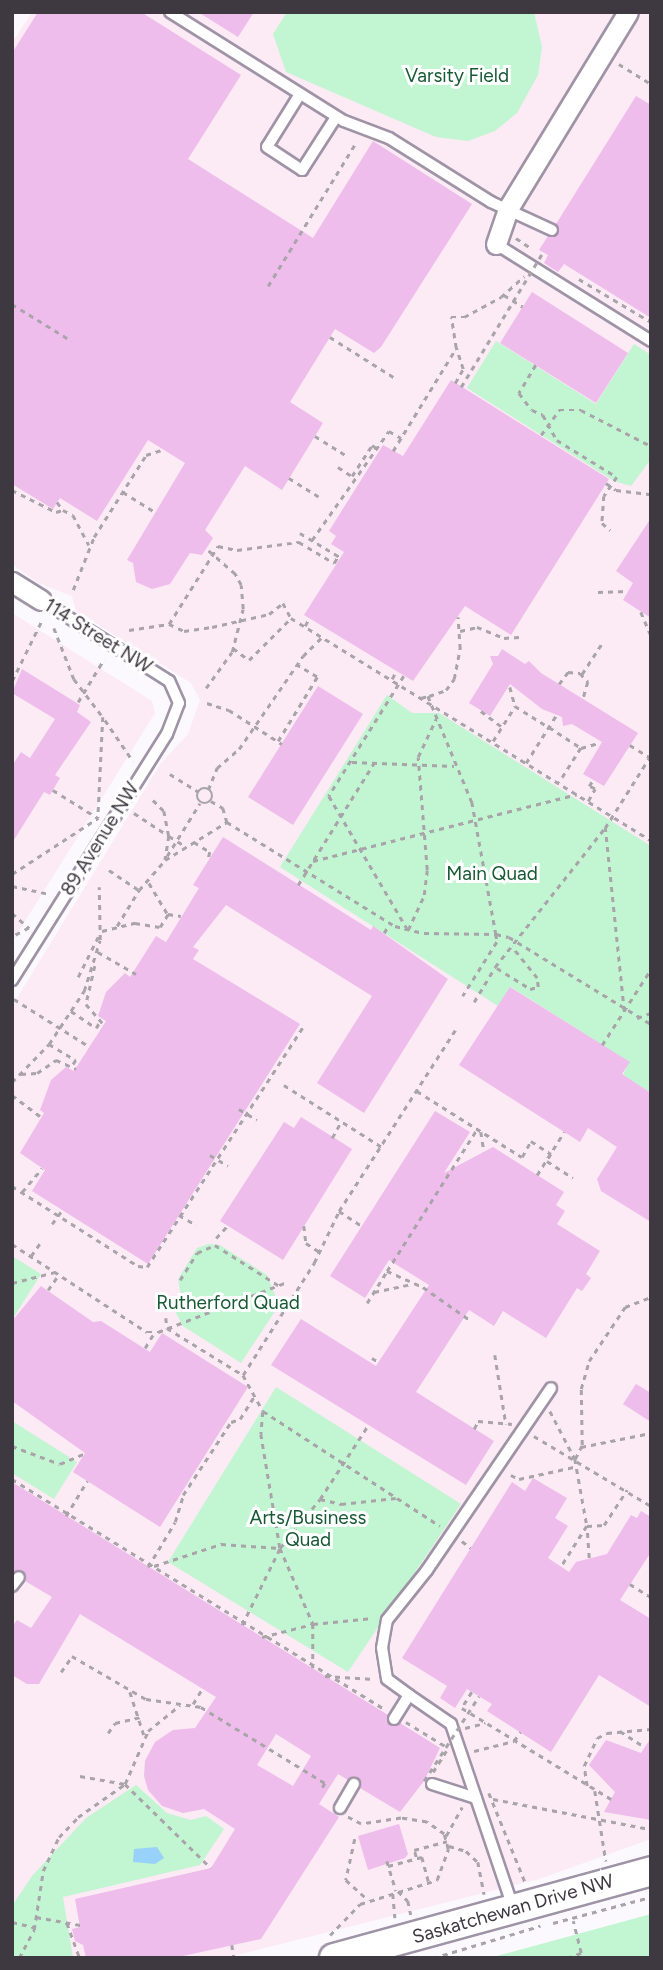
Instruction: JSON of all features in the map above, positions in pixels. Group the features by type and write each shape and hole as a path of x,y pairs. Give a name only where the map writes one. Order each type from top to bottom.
{"street":[{"path":"496,244 509,207 628,12"},
{"name":"114 Street NW","path":"12,582 41,600"},
{"name":"Saskatchewan Drive NW","path":"331,1949 514,1911 651,1871"}],"lane":[{"path":"170,12 336,117 388,138 491,202 509,207 551,230"},
{"path":"300,94 267,147 302,170 336,117"},
{"path":"496,244 651,341"},
{"name":"114 Street NW","path":"41,600 169,681 177,696"},
{"name":"89 Avenue NW","path":"12,980 167,734 178,710 177,696"},
{"path":"514,1911 451,1724 387,1679 382,1636 387,1620 452,1534 551,1388"},
{"path":"395,1717 408,1695"},
{"path":"428,1782 476,1798"},
{"path":"340,1808 354,1784"}],"path":[{"path":"619,64 651,83"},
{"path":"268,286 364,129"},
{"path":"461,387 543,252"},
{"path":"455,383 463,369 451,317 464,317 504,295 524,276"},
{"path":"504,295 523,307"},
{"path":"12,304 72,341"},
{"path":"330,337 395,378"},
{"path":"393,450 456,348"},
{"path":"536,365 519,393 532,410 543,415 557,440 617,477 604,496 602,523 610,530"},
{"path":"541,435 559,410 582,410 651,446"},
{"path":"312,540 389,431 401,438"},
{"path":"315,436 346,455"},
{"path":"338,467 352,476 372,445 377,449"},
{"path":"73,590 89,548 146,456 164,449"},
{"path":"289,478 319,497"},
{"path":"606,483 616,490 651,494"},
{"path":"12,489 56,512 63,510"},
{"path":"123,492 157,513"},
{"path":"57,502 83,527 89,548"},
{"path":"169,624 218,546 237,550 299,542 334,563 339,557 300,533"},
{"path":"206,549 213,553 241,585 242,619 233,648 206,688"},
{"path":"598,592 628,591"},
{"path":"129,630 169,624 184,631 269,614 283,603 291,618 651,840"},
{"path":"641,612 651,636"},
{"path":"421,698 446,690 454,679 460,631 458,617"},
{"path":"233,648 249,660 291,618"},
{"path":"305,626 309,618"},
{"path":"12,681 42,620"},
{"path":"460,631 477,627 504,638 519,637"},
{"path":"54,628 83,693 133,762"},
{"path":"211,801 208,790 217,768 255,727 297,665 323,637"},
{"path":"582,674 601,643"},
{"path":"78,702 104,659"},
{"path":"278,741 317,677 297,665"},
{"path":"392,680 396,671"},
{"path":"559,684 568,672 582,674"},
{"path":"582,674 589,687 583,699"},
{"path":"404,676 329,796 408,930"},
{"path":"510,687 515,706 581,748"},
{"path":"428,696 477,819 497,942 463,996"},
{"path":"207,703 282,744"},
{"path":"492,742 515,706"},
{"path":"481,711 502,727"},
{"path":"526,763 557,714"},
{"path":"98,818 103,718"},
{"path":"408,930 426,882 417,765 436,719"},
{"path":"559,783 581,748 599,743"},
{"path":"474,1002 495,967 517,943 605,828 650,757 630,745"},
{"path":"351,762 454,766"},
{"path":"298,885 374,763"},
{"path":"170,774 198,792 208,790"},
{"path":"587,801 594,789 589,786 593,780"},
{"path":"52,790 98,818"},
{"path":"117,926 139,890 149,883 200,803 198,792"},
{"path":"313,861 424,835 577,794"},
{"path":"153,800 164,811 169,836 164,860"},
{"path":"200,803 211,801 223,807 227,822 390,923 408,930 496,934 517,943 624,1011 651,1024"},
{"path":"132,813 187,847"},
{"path":"12,874 98,818"},
{"path":"164,860 227,822"},
{"path":"605,828 624,1011"},
{"path":"194,842 210,852 208,861"},
{"path":"110,870 139,890"},
{"path":"149,883 168,914 181,916"},
{"path":"12,886 50,894"},
{"path":"99,887 98,952 86,1004 104,1025"},
{"path":"12,912 29,928 12,937"},
{"path":"78,976 100,932 117,926 160,927 168,914"},
{"path":"384,933 390,923"},
{"path":"495,967 537,989 538,980 512,947"},
{"path":"98,952 136,974"},
{"path":"12,1083 60,1029 96,959"},
{"path":"602,1045 651,969"},
{"path":"14,999 89,1047"},
{"path":"71,1012 96,1028 99,1022"},
{"path":"636,1018 651,1013"},
{"path":"12,1186 143,1267 154,1260 304,1025"},
{"path":"243,1375 320,1252 339,1211 457,1027"},
{"path":"21,1074 37,1073 51,1061 74,1067 76,1060 49,1044"},
{"path":"284,1085 382,1147"},
{"path":"417,1091 522,1157 531,1141 551,1154 547,1161 573,1178"},
{"path":"12,1095 44,1119"},
{"path":"239,1109 257,1120"},
{"path":"332,1138 341,1121"},
{"path":"367,1303 477,1129"},
{"path":"481,1132 484,1152"},
{"path":"537,1175 564,1132"},
{"path":"210,1154 228,1166"},
{"path":"22,1192 42,1168"},
{"path":"52,1224 62,1210"},
{"path":"339,1211 362,1226"},
{"path":"181,1216 196,1225"},
{"path":"216,1238 227,1226"},
{"path":"304,1227 306,1243 320,1252"},
{"path":"31,1256 40,1243"},
{"path":"12,1244 132,1325 154,1333"},
{"path":"180,1280 197,1252 215,1245 278,1285"},
{"path":"387,1271 411,1284 423,1287 470,1320"},
{"path":"12,1283 57,1273"},
{"path":"48,1290 57,1273"},
{"path":"145,1348 154,1333 287,1282"},
{"path":"374,1292 411,1284"},
{"path":"589,1558 587,1526 574,1468 582,1447 581,1389 589,1361 625,1307 651,1297"},
{"path":"166,1318 167,1328"},
{"path":"167,1328 243,1375 263,1411 452,1534"},
{"path":"495,1355 506,1424"},
{"path":"372,1358 379,1362"},
{"path":"151,1565 175,1522 183,1494 231,1422 240,1419 255,1395"},
{"path":"544,1399 575,1460"},
{"path":"263,1411 261,1434 280,1548 313,1624 313,1666"},
{"path":"474,1429 478,1422 517,1425"},
{"path":"243,1623 280,1548 320,1499 367,1427"},
{"path":"531,1433 628,1489 651,1506"},
{"path":"582,1447 651,1433"},
{"path":"12,1446 60,1464 83,1454"},
{"path":"511,1475 519,1479 574,1468"},
{"path":"12,1479 448,1748 432,1773"},
{"path":"66,1516 87,1481"},
{"path":"587,1526 604,1525 628,1489"},
{"path":"320,1499 341,1504 396,1498"},
{"path":"561,1567 587,1526"},
{"path":"151,1565 221,1544 280,1548"},
{"path":"631,1584 651,1597"},
{"path":"264,1636 313,1624 387,1620"},
{"path":"61,1672 72,1656 130,1692 180,1705 193,1704 325,1783 321,1789"},
{"path":"325,1676 387,1679"},
{"path":"193,1704 202,1689"},
{"path":"130,1692 140,1717 144,1738"},
{"path":"472,1692 461,1708 611,1799"},
{"path":"428,1782 479,1696"},
{"path":"19,1958 34,1927 43,1871 59,1837 78,1817 125,1784 144,1738 159,1718 180,1705"},
{"path":"108,1733 115,1723 140,1717"},
{"path":"463,1728 485,1723"},
{"path":"587,1786 584,1766 593,1744 603,1734 651,1729"},
{"path":"473,1751 514,1741 520,1731"},
{"path":"620,1731 645,1747"},
{"path":"80,1776 125,1784 211,1868"},
{"path":"596,1791 597,1818 606,1862"},
{"path":"476,1798 651,1829"},
{"path":"446,1836 462,1807"},
{"path":"331,1949 348,1912 369,1900 429,1882 441,1874 449,1846 446,1836 438,1827 412,1818 361,1824 340,1808"},
{"path":"355,1839 346,1881 369,1900"},
{"path":"416,1858 414,1850 447,1841"},
{"path":"449,1846 475,1858 488,1898"},
{"path":"388,1866 422,1857 429,1882"},
{"path":"387,1861 396,1892 410,1905 408,1924"},
{"path":"396,1892 391,1907 398,1923"},
{"path":"433,1958 521,1935 544,1924 573,1921 651,1897"},
{"path":"36,1917 80,1925"},
{"path":"567,1958 581,1953 573,1921"},
{"path":"12,1922 34,1927"},
{"path":"67,1923 80,1958"},
{"path":"232,1945 234,1958"}],"shaded area":[{"path":"32,12 651,12 651,1839 539,1879 225,1958 12,1958 12,1006 161,763 188,734 200,700 191,683 76,611 72,596 38,583 12,564 12,43"},
{"path":"12,613 152,701 155,713 12,942"}],"green space":[{"name":"Varsity Field","path":"287,12 534,12 542,47 538,75 517,113 495,131 468,141 436,137 286,72 273,34"},
{"path":"496,341 596,404 634,344 651,355 651,459 631,486 614,481 467,388"},
{"name":"Main Quad","path":"387,695 412,713 439,713 651,846 651,1093 623,1075 629,1062 511,987 498,1006 280,867"},
{"name":"Rutherford Quad","path":"209,1244 220,1245 267,1275 279,1305 241,1363 183,1326 175,1311 181,1296 178,1279 197,1248"},
{"path":"12,1256 41,1274 12,1320"},
{"name":"Arts/Business Quad","path":"276,1387 461,1504 348,1672 168,1562"},
{"path":"12,1421 77,1462 54,1499 12,1473"},
{"path":"136,1785 167,1813 191,1820 206,1816 224,1829 200,1865 63,1897 73,1958 12,1958 12,1906 32,1876 86,1818"},
{"path":"651,1914 651,1958 489,1958 504,1954"}],"water":[{"path":"157,1847 164,1858 155,1864 133,1862 134,1849"}],"building":[{"path":"38,12 141,12 241,75 188,159 313,238 373,141 472,204 381,347 374,353 335,329 290,402 323,423 282,490 245,466 205,530 213,538 202,555 190,553 170,584 152,589 136,582 133,563 127,560 185,463 148,440 97,521 60,498 53,509 12,484 12,53"},
{"path":"198,12 254,12 238,37"},
{"path":"636,96 651,105 651,318 564,264 558,272 544,263 548,255 539,250 548,236 558,234 556,224"},
{"path":"532,292 628,353 596,403 500,343"},
{"path":"451,380 609,479 511,635 465,606 413,681 304,615 344,552 331,544 336,536 329,531 383,445 403,456"},
{"path":"651,518 651,618 623,600 633,583 616,571"},
{"path":"502,649 525,664 529,661 541,673 638,733 604,786 583,774 602,742 572,724 563,726 562,717 542,709 510,684 490,716 469,703 493,664 490,656 498,656"},
{"path":"22,669 80,705 77,712 91,722 55,775 60,778 50,795 44,792 12,843 12,766 21,752 30,758 55,719 12,693"},
{"path":"318,686 363,714 293,825 248,797"},
{"path":"223,837 371,930 373,926 448,979 364,1113 317,1083 372,996 226,905 193,947 199,950 193,959 300,1024 148,1264 32,1191 45,1170 20,1153 44,1113 40,1110 51,1080 66,1067 74,1071 106,1021 98,1016 106,992 125,973 130,977 156,936 166,942 199,888 193,885"},
{"path":"510,987 630,1062 622,1074 651,1093 651,1222 601,1191 597,1179 617,1147 588,1128 580,1142 459,1065"},
{"path":"435,1111 470,1132 444,1173 493,1147 564,1192 556,1205 565,1211 557,1224 600,1251 586,1274 591,1278 582,1291 577,1288 546,1338 503,1311 494,1326 469,1310 416,1392 494,1441 466,1485 271,1365 301,1319 376,1366 429,1285 389,1260 365,1298 330,1276"},
{"path":"301,1117 352,1149 283,1260 220,1221 284,1122 294,1128"},
{"path":"41,1286 93,1322 101,1321 150,1352 162,1333 248,1387 160,1527 73,1472 85,1453 12,1401 12,1321"},
{"path":"636,1384 651,1393 651,1422 623,1404"},
{"path":"533,1478 567,1498 555,1518 568,1526 548,1558 569,1572 576,1562 607,1554 631,1515 637,1518 641,1511 651,1517 651,1552 620,1600 651,1619 651,1707 599,1675 551,1752 487,1711 492,1704 467,1689 455,1708 440,1698 447,1686 402,1658 512,1482 525,1491"},
{"path":"12,1482 388,1715 391,1726 400,1723 440,1748 424,1781 400,1812 360,1788 358,1778 348,1780 338,1774 319,1804 339,1817 261,1939 174,1958 86,1958 83,1945 75,1941 72,1929 80,1927 75,1899 211,1868 235,1829 204,1809 183,1813 162,1806 148,1790 144,1776 145,1761 155,1742 173,1730 195,1728 216,1697 80,1614 39,1684 27,1684 12,1675 12,1627 17,1620 31,1628 52,1597 25,1581 23,1571 12,1573","holes":["276,1734 311,1756 293,1786 257,1765"]},
{"path":"651,1738 651,1820 604,1812 615,1792 589,1765 606,1740 641,1753"},
{"path":"399,1824 408,1854 405,1858 368,1870 358,1836"}]}
